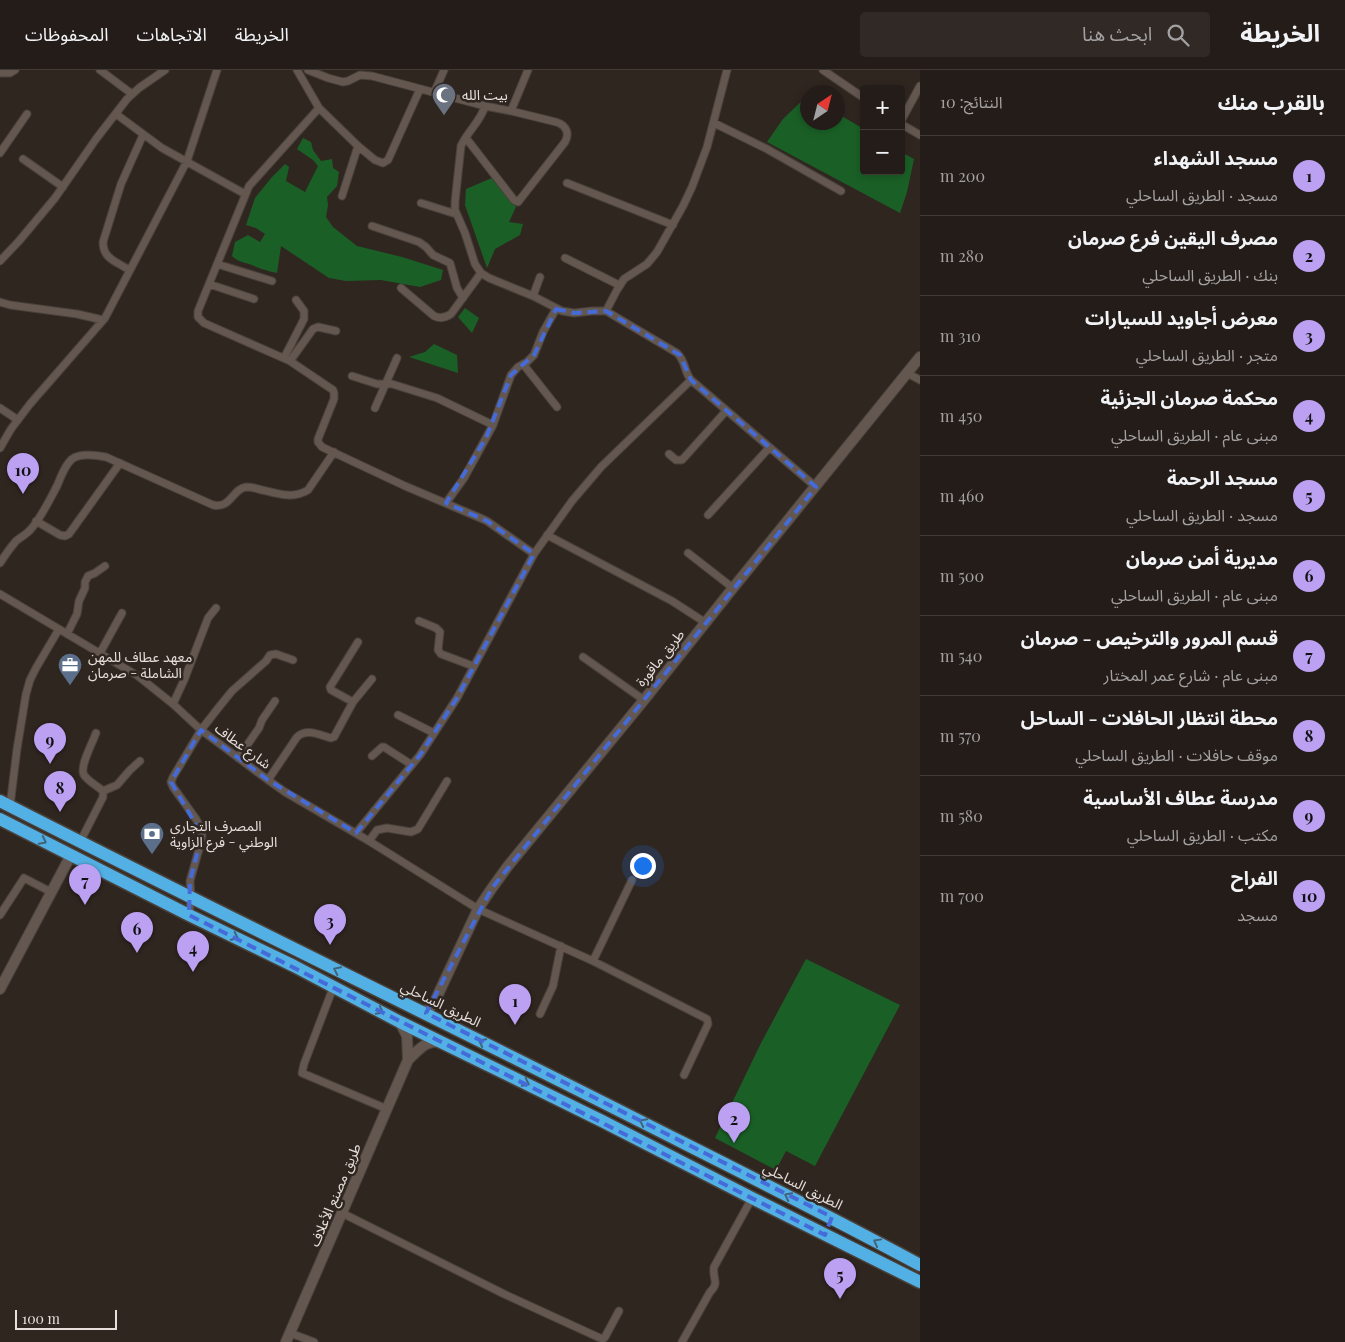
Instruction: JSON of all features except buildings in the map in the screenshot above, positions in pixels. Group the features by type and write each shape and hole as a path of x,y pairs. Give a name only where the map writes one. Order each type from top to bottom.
{"highway":[{"name":"الطريق الساحلي","path":"5,804 444,1022 832,1218 920,1265"},
{"path":"0,818 189,915 294,966 400,1022 602,1121 920,1282"},
{"path":"826,1235 832,1218"}],"street":[{"path":"0,73 10,74 15,70"},
{"path":"100,70 132,94"},
{"path":"0,261 63,188 96,139 132,94 165,70"},
{"path":"0,448 11,429 30,404 103,320 187,161 217,70"},
{"path":"297,70 319,108 358,146 383,164 420,90"},
{"path":"308,70 343,82 360,75 372,73 420,90 560,123 566,128 568,135 565,142 520,201 517,202 466,138"},
{"path":"434,93 444,70"},
{"path":"511,111 528,70"},
{"path":"606,311 620,285 652,259 673,225 700,168 714,123 727,70"},
{"path":"823,70 860,95"},
{"path":"905,114 920,86"},
{"path":"486,106 460,150 455,202 456,214 465,233 475,264 481,273 568,313 596,310 606,311 680,355 690,380 816,487"},
{"path":"319,108 249,186 198,311 198,317 202,322 287,360 330,388 334,393 334,399 318,439 320,445 405,486 486,521 534,554"},
{"path":"0,154 27,114"},
{"path":"116,114 162,148 245,194"},
{"path":"714,123 767,149 842,191"},
{"path":"905,125 920,135"},
{"path":"129,270 107,256 103,250 102,242 121,184 143,135"},
{"path":"342,196 358,146"},
{"path":"23,159 63,188"},
{"path":"567,183 673,225"},
{"path":"421,203 456,214"},
{"path":"372,226 422,244 433,255 449,262 457,288 463,298"},
{"path":"565,258 620,285"},
{"path":"217,264 272,280"},
{"path":"401,288 431,314 437,318 445,318 463,298 481,273"},
{"path":"533,296 540,276"},
{"path":"209,284 254,299"},
{"path":"287,360 304,318 304,311 296,300"},
{"path":"0,302 103,320"},
{"path":"446,503 472,465 493,425 511,375 518,367 531,359 556,309"},
{"path":"287,360 315,327 336,331"},
{"name":"طريق ماقورة","path":"422,1011 428,1010 432,1006 442,989 478,909 508,866 920,357"},
{"path":"375,408 397,358"},
{"path":"523,364 557,407"},
{"path":"907,373 920,380"},
{"path":"352,376 377,384 392,384 436,398 493,425"},
{"path":"356,834 412,765 434,733 456,698 534,554 572,501 600,467 690,380"},
{"path":"0,408 18,420"},
{"path":"669,454 676,460 682,460 726,411"},
{"path":"708,515 769,448"},
{"path":"0,563 12,546 36,522 71,460 81,456 106,457 218,506 224,504 240,490 247,487 288,496 304,493 334,452"},
{"path":"36,522 60,536 69,534 120,463"},
{"path":"547,535 672,601 706,623"},
{"path":"688,554 732,588"},
{"path":"67,634 77,614 79,601 88,576 105,566"},
{"name":"شارع عطاف","path":"0,594 138,676 173,704 201,730 268,780 478,909 593,961 707,1019 708,1024 684,1075"},
{"path":"173,704 208,618 216,608"},
{"path":"100,653 122,614"},
{"path":"419,621 436,628 440,632 438,650 441,654 473,666"},
{"path":"5,804 30,680 59,629"},
{"path":"353,702 331,690 330,687 358,642"},
{"path":"189,915 190,881 202,835 200,827 176,794 171,782 173,777 201,730 232,691 270,655 276,654 293,660"},
{"path":"583,657 644,700"},
{"path":"268,780 302,732 334,737 353,702 372,679"},
{"path":"238,758 275,701"},
{"path":"398,715 434,733"},
{"path":"96,733 82,772 85,777 103,791"},
{"path":"372,756 384,747 412,765"},
{"path":"103,791 117,785 140,761"},
{"path":"369,841 377,830 387,828 411,832 418,829 447,781"},
{"path":"80,842 102,797 103,791"},
{"path":"0,988 71,855"},
{"path":"0,915 24,878 51,892"},
{"path":"593,961 632,880"},
{"path":"540,1014 553,986 561,946"},
{"path":"333,988 302,1073 387,1109"},
{"name":"طريق ماقورة","path":"442,989 438,1010 440,1018 444,1022"},
{"name":"طريق مصنع الأعلاف","path":"288,1338 408,1060 407,1036 400,1022"},
{"name":"طريق مصنع الأعلاف","path":"408,1060 432,1041 444,1043"},
{"path":"682,1342 710,1292 715,1287 714,1267 752,1198"},
{"path":"342,1213 504,1294 600,1338 603,1339 605,1337 619,1311"},
{"path":"288,1338 314,1342"}],"highlighted area":[{"path":"556,309 574,313 606,311 680,355 691,380 816,487 492,888 426,1013 832,1217 825,1235 189,915 190,881 202,835 171,782 201,730 268,780 356,833 420,755 457,698 534,554 487,521 446,503 486,438 511,375 534,355"}],"green space":[{"path":"800,103 800,130 845,130 845,118 860,127 860,175 905,175 905,154 914,159 907,192 900,213 767,142 783,119"},
{"path":"303,138 311,142 313,150 321,161 332,159 333,168 339,172 337,186 327,197 326,217 333,227 357,246 402,257 443,270 441,280 420,287 381,280 346,281 329,278 281,246 277,273 241,262 232,256 235,242 248,235 260,242 265,234 256,228 246,225 255,198 285,164 289,167 286,181 305,192 318,166 313,160 297,149"},
{"path":"492,178 516,207 509,222 523,224 520,235 495,249 487,268 465,205 466,189"},
{"path":"465,308 479,318 472,333 458,317"},
{"path":"434,344 457,355 458,373 409,357 425,352"},
{"path":"806,959 900,1005 815,1166 786,1151 776,1170 715,1138 761,1043"}],"place":[{"name":"بيت الله","path":"444,116"},
{"name":"الفراح","path":"23,494"},
{"name":"معهد عطاف للمهن الشاملة - صرمان","path":"70,686"},
{"name":"مدرسة عطاف الأساسية","path":"50,764"},
{"name":"محطة انتظار الحافلات - الساحل","path":"60,812"},
{"name":"المصرف التجاري الوطني - فرع الزاوية","path":"152,855"},
{"name":"قسم المرور والترخيص - صرمان","path":"85,905"},
{"name":"معرض أجاويد للسيارات","path":"330,945"},
{"name":"مديرية أمن صرمان","path":"137,953"},
{"name":"محكمة صرمان الجزئية","path":"193,972"},
{"name":"مسجد الشهداء","path":"515,1025"},
{"name":"مصرف اليقين فرع صرمان","path":"734,1143"},
{"name":"مسجد الرحمة","path":"840,1299"}]}
